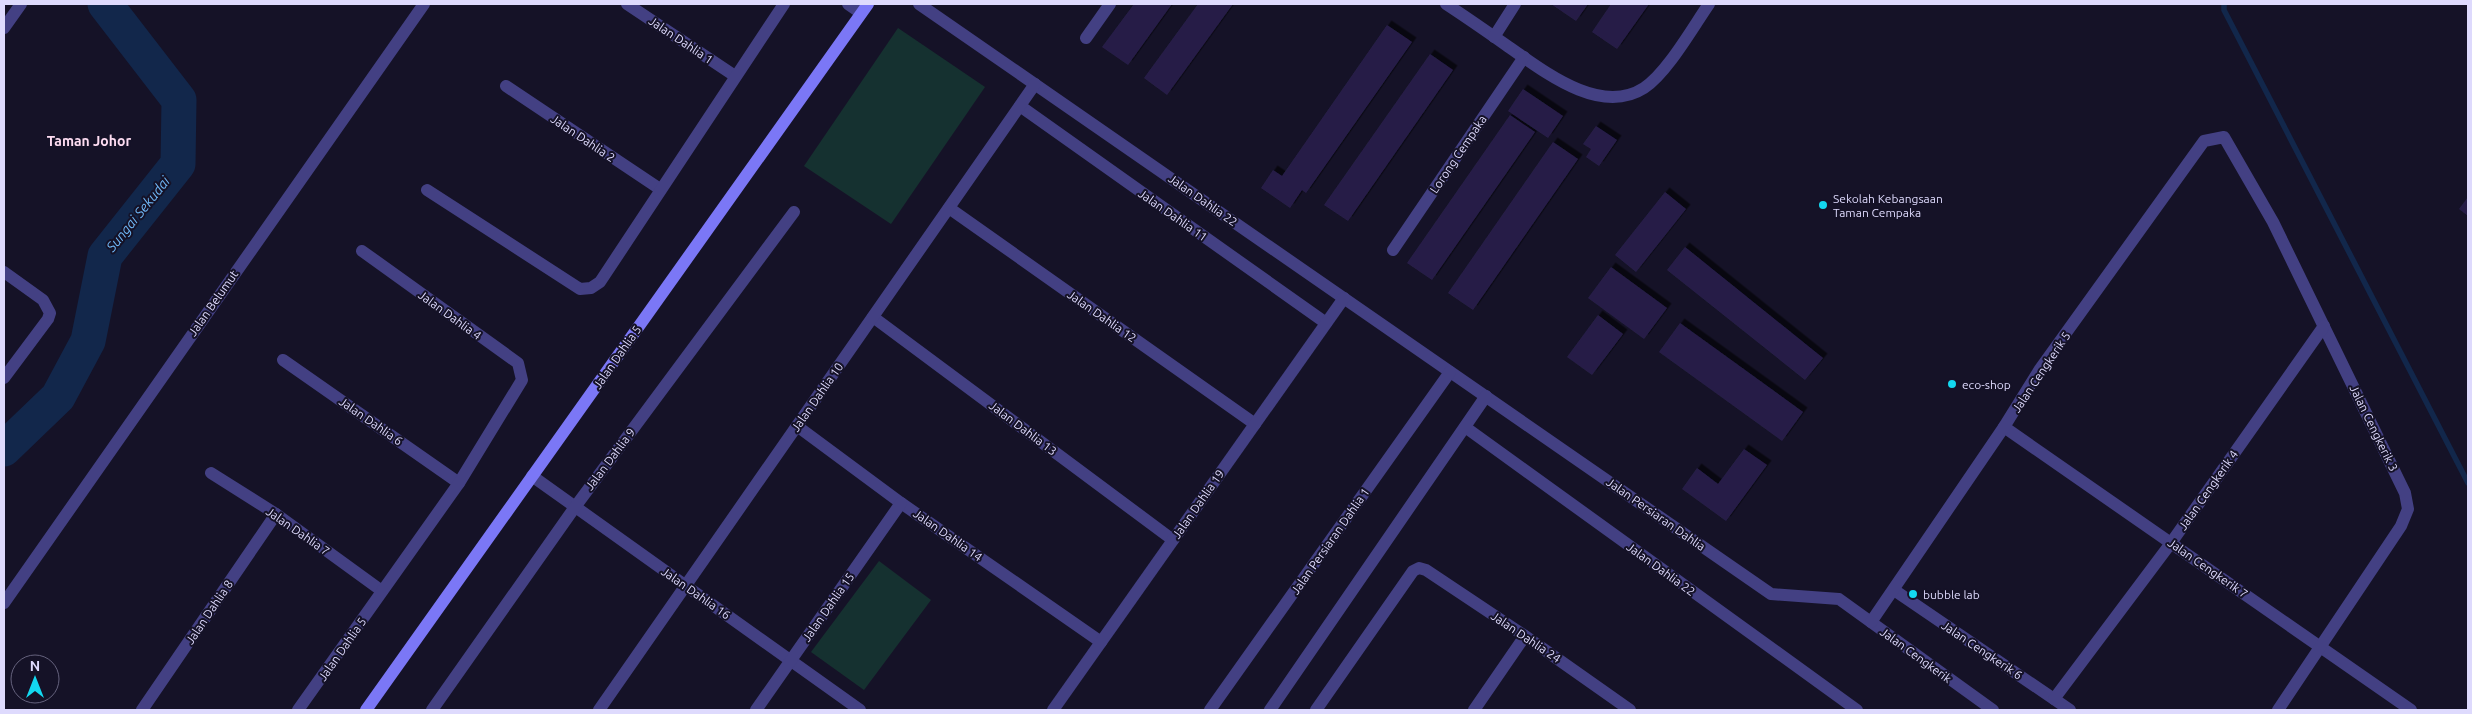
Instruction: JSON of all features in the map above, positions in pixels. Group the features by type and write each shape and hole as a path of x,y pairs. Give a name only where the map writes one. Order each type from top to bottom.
{"street":[{"path":"4,28 21,4"},
{"name":"Jalan Belumut","path":"4,603 424,4"},
{"name":"Jalan Dahlia 1","path":"627,4 735,76"},
{"path":"427,190 580,289 591,288 600,282 784,4"},
{"path":"848,4 864,9"},
{"name":"Jalan Dahlia 22","path":"919,4 1486,396"},
{"path":"1086,38 1110,4"},
{"path":"1446,4 1559,81 1593,95 1607,97 1633,93 1657,78 1709,4"},
{"path":"1494,36 1515,4"},
{"name":"Jalan Dahlia 5","path":"366,710 864,9"},
{"name":"Lorong Cempaka","path":"1393,250 1524,58"},
{"name":"Jalan Dahlia 10","path":"598,710 1035,84"},
{"name":"Jalan Dahlia 2","path":"506,86 660,189"},
{"name":"Jalan Dahlia 11","path":"1020,106 1326,323"},
{"name":"Jalan Cengkerik 3","path":"2224,137 2273,222 2401,484 2408,508 2401,526 2278,710"},
{"name":"Jalan Cengkerik 5","path":"1871,622 2004,426 2040,369 2204,141 2224,137"},
{"name":"Jalan Dahlia 12","path":"949,208 1255,424"},
{"name":"Jalan Dahlia 9","path":"432,710 575,507 794,212"},
{"name":"Jalan Dahlia 4","path":"362,251 518,363 522,380 518,388"},
{"path":"4,272 43,300 50,313 48,319 4,378"},
{"name":"Jalan Dahlia 19","path":"1053,710 1344,298"},
{"name":"Jalan Dahlia 13","path":"873,317 1173,540"},
{"name":"Jalan Cengkerik 4","path":"2054,699 2171,543 2324,326"},
{"name":"Jalan Dahlia 6","path":"283,360 459,483"},
{"name":"Jalan Persiaran Dahlia 1","path":"1210,710 1450,372"},
{"name":"Jalan Dahlia 5","path":"298,710 459,483 518,388"},
{"path":"1270,710 1486,396"},
{"name":"Jalan Persiaran Dahlia","path":"1486,396 1771,594 1839,599"},
{"name":"Jalan Dahlia 14","path":"797,426 901,503 1101,642"},
{"name":"Jalan Cengkerik 7","path":"2004,426 2411,710"},
{"name":"Jalan Dahlia 22","path":"1465,427 1858,710"},
{"name":"Jalan Dahlia 7","path":"211,473 276,514 382,591"},
{"name":"Jalan Dahlia 16","path":"532,476 860,710"},
{"name":"Jalan Dahlia 15","path":"756,710 901,503"},
{"name":"Jalan Dahlia 8","path":"142,710 276,514"},
{"name":"Jalan Dahlia 24","path":"1316,710 1413,571 1419,568 1426,570 1525,636 1630,710"},
{"name":"Jalan Cengkerik 6","path":"1894,590 2070,710"},
{"name":"Jalan Cengkerik","path":"1839,599 1993,710"},
{"path":"1474,710 1525,636"}],"green space":[{"path":"898,28 985,87 891,224 804,166"},
{"path":"879,561 931,600 864,690 811,652"}],"building":[{"path":"1134,4 1172,4 1128,65 1102,47"},
{"path":"1198,4 1233,4 1167,95 1144,78"},
{"path":"1551,4 1588,4 1576,21"},
{"path":"1611,4 1649,4 1617,49 1592,32"},
{"path":"1387,25 1412,42 1306,193 1302,190 1290,208 1261,188 1273,170 1282,176"},
{"path":"1430,54 1453,70 1348,221 1324,205"},
{"path":"1523,89 1563,116 1548,138 1508,111"},
{"path":"1510,115 1535,132 1432,280 1407,263"},
{"path":"1596,126 1617,140 1599,166 1586,157 1591,149 1583,144"},
{"path":"1553,142 1578,159 1473,310 1448,293"},
{"path":"1665,192 1686,209 1636,272 1615,255"},
{"path":"2468,197 2468,216 2459,209"},
{"path":"1685,247 1823,358 1805,380 1667,270"},
{"path":"1611,267 1667,308 1644,339 1588,298"},
{"path":"1598,315 1623,334 1592,375 1567,357"},
{"path":"1680,323 1803,412 1782,441 1659,352"},
{"path":"1744,449 1767,465 1726,521 1682,489 1697,468 1718,484"}],"waterway":[{"name":"Sungai Sekudai","path":"4,449 58,397 88,341 105,256 178,164 179,100 105,4"},
{"path":"2224,4 2224,10 2468,483"}],"place":[{"name":"Sekolah Kebangsaan Taman Cempaka","path":"1823,205"},
{"name":"eco-shop","path":"1952,384"},
{"name":"bubble lab","path":"1913,594"}],"district":[{"name":"Taman Johor","path":"89,141"}]}
